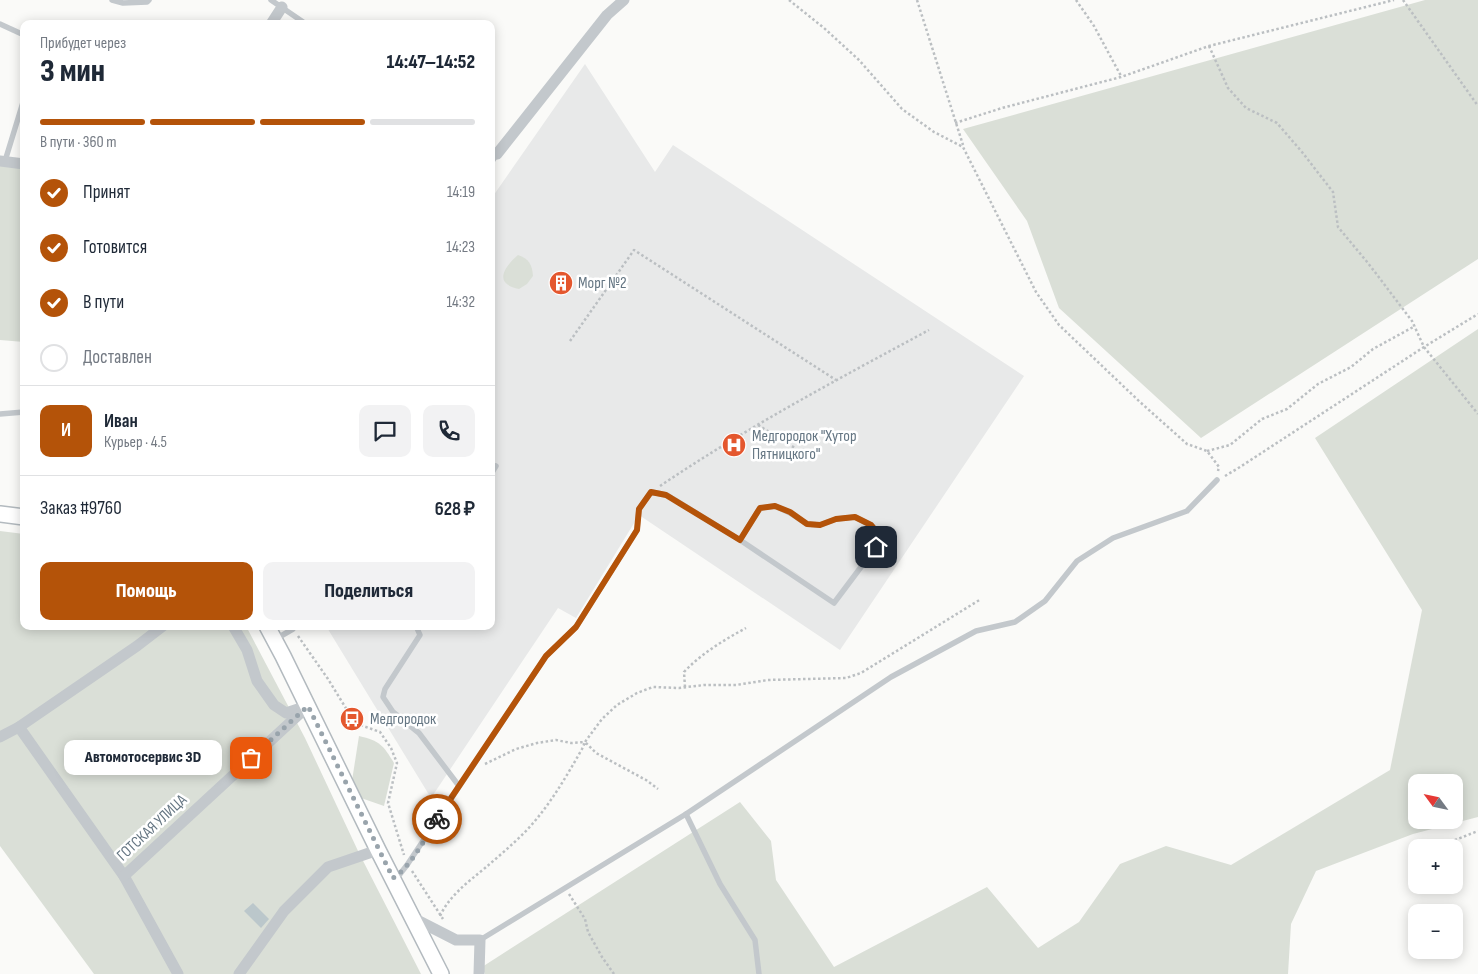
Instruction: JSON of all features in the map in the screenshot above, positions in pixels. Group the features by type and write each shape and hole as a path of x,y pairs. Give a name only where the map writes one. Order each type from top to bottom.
{"main road":[{"path":"0,514 20,516"},
{"path":"269,630 441,974"}],"street":[{"path":"495,154 607,15 624,0"},
{"path":"274,20 282,7"},
{"path":"2,161 20,163"},
{"path":"0,737 137,646 158,630"},
{"path":"235,630 247,650 257,681 274,705 286,713 308,706"},
{"name":"ГОТСКАЯ УЛИЦА","path":"124,876 308,706"},
{"name":"ГОТСКАЯ УЛИЦА","path":"19,726 124,876 178,974"},
{"path":"239,974 284,911 328,868 378,850"},
{"path":"413,918 456,940 480,940 479,974"}],"lane":[{"path":"112,0 123,3 146,2 149,0"},
{"path":"271,0 300,20"},
{"path":"0,24 20,33"},
{"path":"2,161 20,110"},
{"path":"0,414 20,412"},
{"path":"480,940 686,814 891,677 976,631 1015,622 1045,601 1077,561 1113,538 1187,511 1217,480"},
{"path":"393,878 400,874 408,865 546,656 576,627 637,530 639,509 651,492 666,495 740,540 834,603 876,547 881,537 871,525 855,517 836,519 820,525 807,524 790,512 775,506 760,508 740,540"},
{"path":"274,640 291,630"},
{"path":"418,630 420,635 385,689 383,697 393,712 419,733 459,786"},
{"path":"686,814 720,884 755,940 759,974"}],"path":[{"path":"789,0 824,28 859,60 902,108 934,132 963,147"},
{"path":"917,0 963,147 1036,292 1059,325 1140,402 1188,444 1207,451 1219,467 1217,480"},
{"path":"1076,0 1094,26 1121,77"},
{"path":"955,124 1002,108 1121,77 1209,46 1394,0"},
{"path":"1403,0 1478,106"},
{"path":"1209,46 1228,88 1246,108 1277,123 1333,192 1338,227 1412,321 1424,347 1478,414"},
{"path":"570,342 634,250 836,380"},
{"path":"1217,480 1478,314"},
{"path":"1207,451 1230,444 1262,419 1287,409 1318,384 1351,367 1374,349 1415,326"},
{"path":"651,492 692,464 758,425 928,330"},
{"path":"758,425 795,448"},
{"path":"440,916 446,905 458,891 526,831 557,793 585,742 602,719 617,705 637,693 653,687 736,685 768,680 846,678 862,673 981,599"},
{"path":"685,687 684,672 692,663 719,643 746,628"},
{"path":"295,630 355,723 380,732 391,748 397,763 388,804 408,865 456,940"},
{"path":"468,772 516,749 537,743 556,740 571,743 585,742 596,753 646,780 658,790"},
{"path":"1458,839 1478,831"},
{"path":"566,888 585,919 588,932 614,974"}],"shaded area":[{"path":"1425,0 1478,0 1478,259 1201,438 1059,308 1027,221 963,129"},
{"name":"Медгородок \"Хутор Пятницкого\"","path":"585,64 655,172 673,145 1024,376 840,650 639,515 576,618 558,608 431,798 328,630 495,630 495,193"},
{"path":"0,164 20,167 20,342 0,340"},
{"path":"518,255 529,262 533,276 527,284 519,289 511,287 504,279 505,270"},
{"path":"1478,329 1478,817 1463,821 1463,774 1408,774 1408,829 1432,829 1413,834 1316,871 1291,924 1288,974 485,974 482,967 740,802 771,841 776,880 834,967 987,887 1038,948 1079,922 1120,864 1166,846 1231,865 1390,770 1422,610 1315,438"},
{"path":"0,531 20,534 20,630 248,630 305,738 359,853 421,974 94,974 0,846"},
{"path":"359,736 380,745 394,763 384,806 361,798 351,787"},
{"path":"253,903 269,919 261,928 244,911"}],"way so far":[{"path":"251,758 308,706 393,878 400,874 408,865 437,819"}],"place":[{"name":"Морг №2","path":"561,283"},
{"name":"Медгородок \"Хутор Пятницкого\"","path":"734,445"},
{"name":"Медгородок","path":"352,719"},
{"name":"Автомотосервис 3D","path":"251,758"}],"route":[{"path":"437,819 546,656 576,627 637,530 639,509 651,492 666,495 740,540 760,508 775,506 790,512 807,524 820,525 836,519 855,517 871,525 881,537 876,547"}]}
